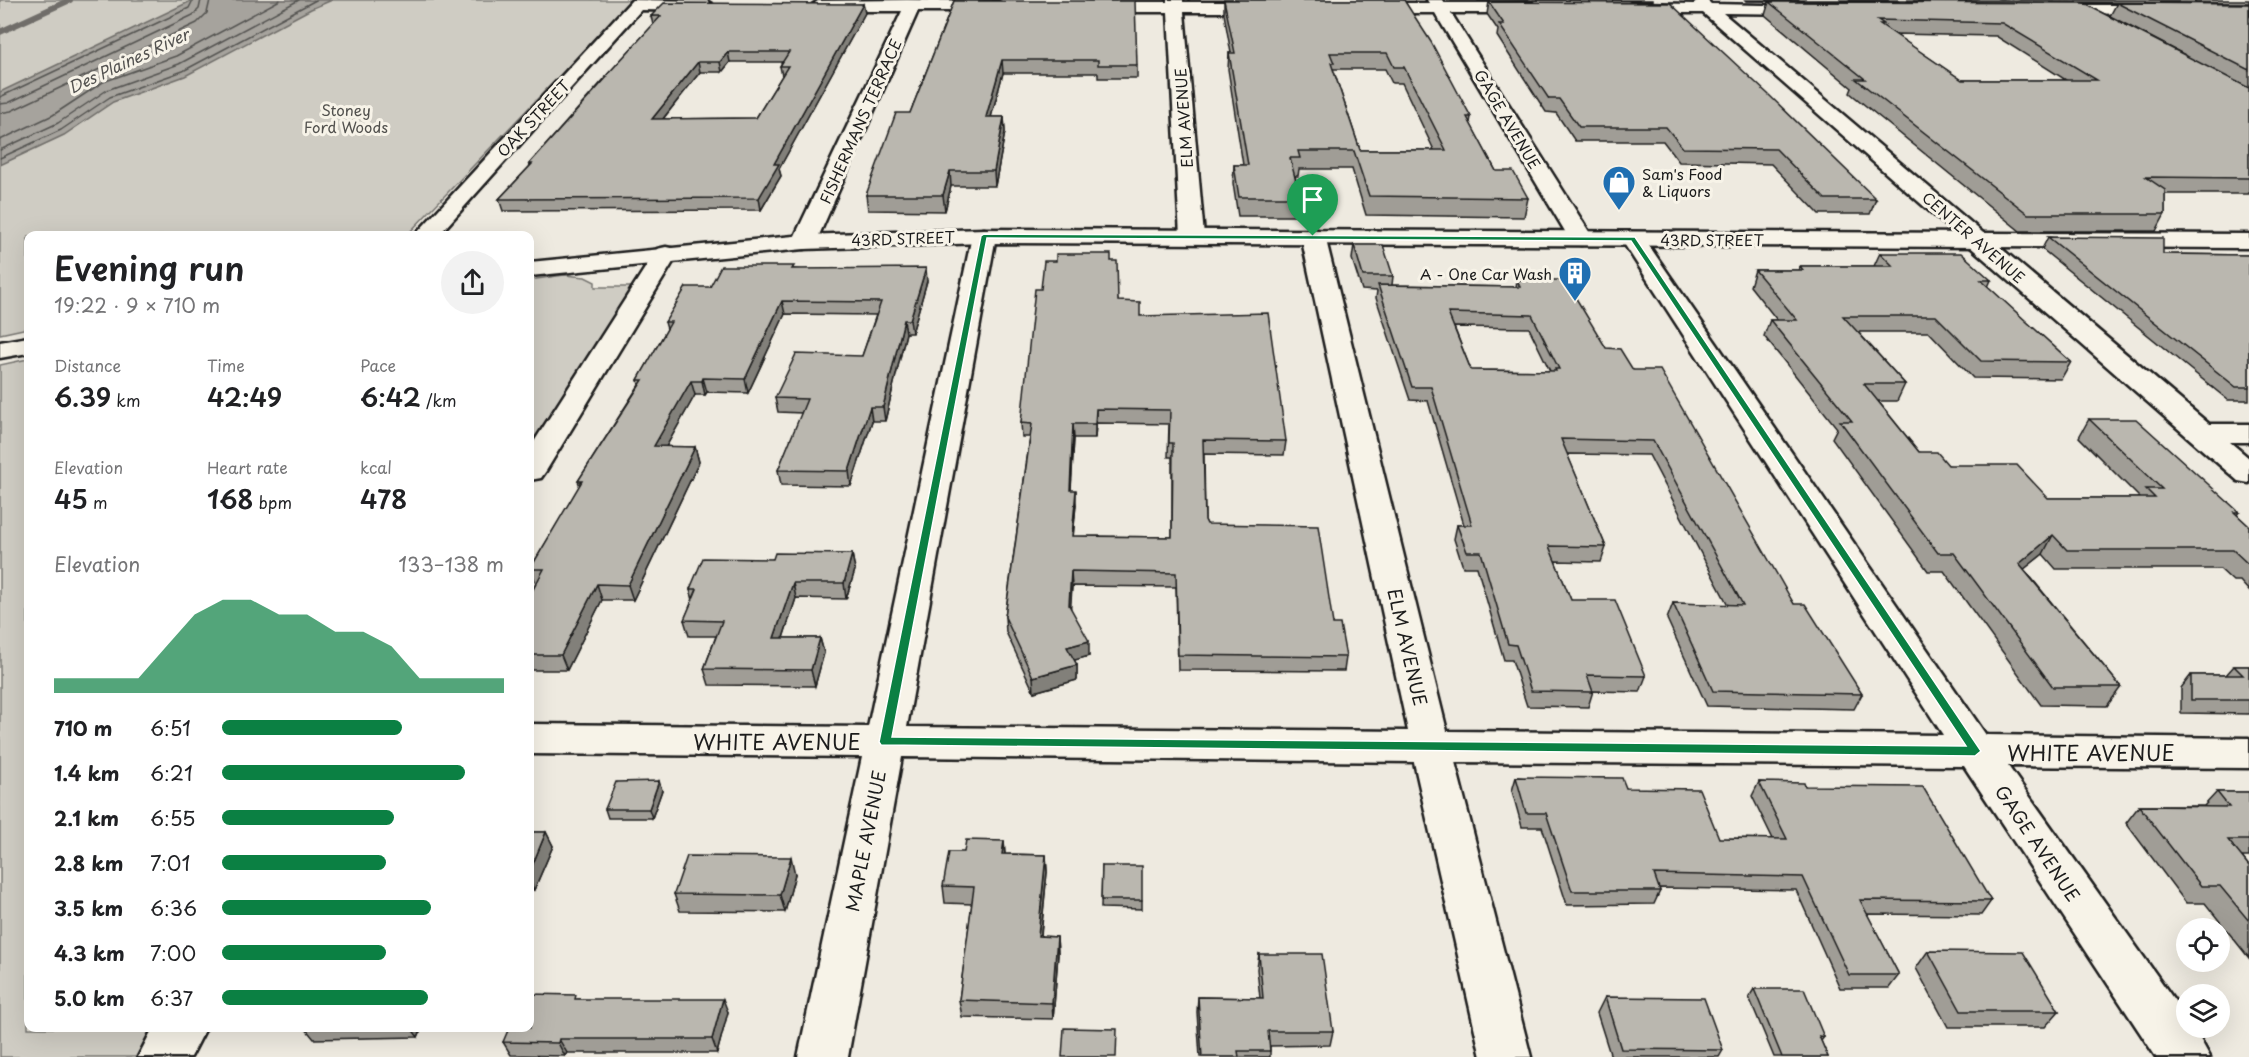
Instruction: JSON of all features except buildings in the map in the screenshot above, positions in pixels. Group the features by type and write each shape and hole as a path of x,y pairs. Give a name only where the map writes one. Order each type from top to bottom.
{"street":[{"path":"2062,0 2116,28"},
{"path":"639,3 718,6"},
{"name":"OAK STREET","path":"430,231 639,3"},
{"path":"800,6 913,3 1016,6"},
{"name":"FISHERMANS TERRACE","path":"804,242 913,3"},
{"path":"1074,7 1175,4 1280,7"},
{"name":"ELM AVENUE","path":"1175,4 1192,236"},
{"path":"1350,8 1437,4 1545,8"},
{"name":"GAGE AVENUE","path":"1437,4 1581,238"},
{"path":"1616,8 1703,4 1829,9"},
{"name":"CENTER AVENUE","path":"1703,4 2249,474"},
{"path":"2032,10 2249,10"},
{"name":"43RD STREET","path":"534,270 666,254 804,242 984,236 2249,241"},
{"name":"MAPLE AVENUE","path":"823,1057 984,236"},
{"name":"ELM AVENUE","path":"1313,236 1431,746 1506,1057"},
{"name":"GAGE AVENUE","path":"1633,239 1975,751 2185,1057"},
{"path":"534,465 666,254"},
{"path":"0,350 24,346"},
{"path":"2202,433 2249,433"},
{"name":"WHITE AVENUE","path":"534,739 2249,753"},
{"path":"163,1057 179,1032"}],"green space":[{"name":"Stoney Ford Woods","path":"0,0 632,0 411,231 24,231 24,329 0,334"},
{"path":"564,275 585,277 595,282 595,287 632,287 534,441 534,279"},
{"path":"24,360 24,1032 157,1032 141,1057 0,1057 0,365"}],"water":[{"name":"Des Plaines River","path":"193,0 332,0 185,76 113,102 64,135 0,165 0,92"}],"waterway":[{"path":"0,32 70,0"}],"place":[{"name":"Sam's Food & Liquors","path":"1619,211"},
{"name":"A - One Car Wash","path":"1575,302"}],"route":[{"path":"984,236 1313,236 1633,239 1975,751 885,742 984,236"}]}
